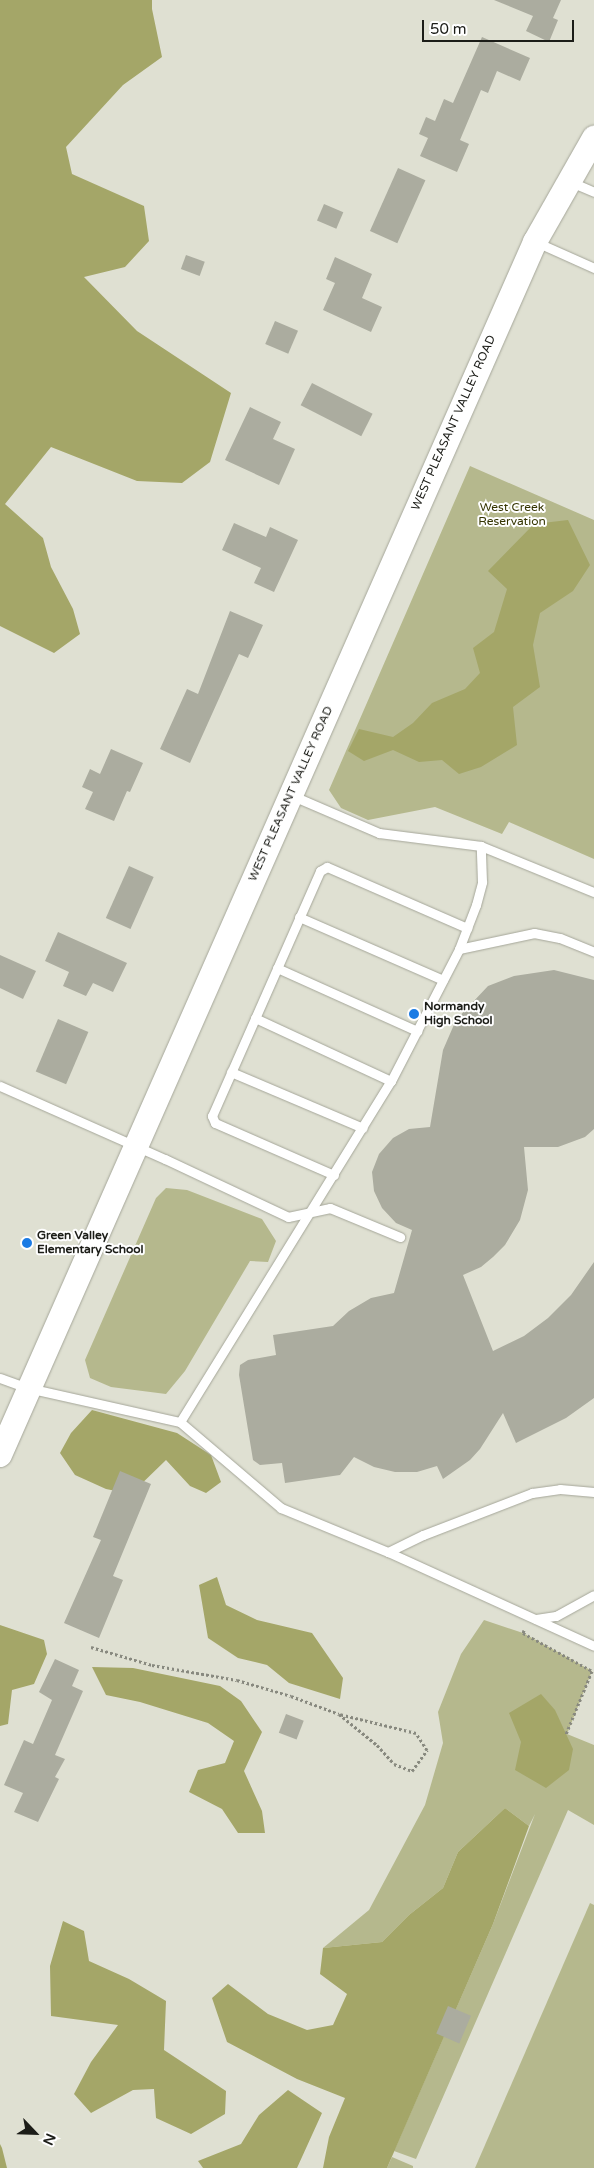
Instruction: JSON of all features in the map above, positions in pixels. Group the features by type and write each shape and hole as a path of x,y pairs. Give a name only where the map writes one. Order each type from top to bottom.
{"main road":[{"name":"WEST PLEASANT VALLEY ROAD","path":"0,1455 290,795 536,242 594,138"}],"lane":[{"path":"568,182 594,192"},
{"path":"536,242 594,268"},
{"path":"290,795 379,833 481,846 594,892"},
{"path":"180,1422 308,1213 363,1128 417,1032 467,928 482,882 481,846"},
{"path":"334,1175 215,1123 212,1116 320,871 327,867 467,928"},
{"path":"300,918 443,980"},
{"path":"458,949 534,933 560,938 594,952"},
{"path":"277,968 417,1032"},
{"path":"255,1018 391,1081"},
{"path":"231,1072 363,1128"},
{"path":"0,1086 288,1217 330,1208 400,1237"},
{"path":"0,1378 28,1388 180,1422 281,1508 388,1552 594,1646"},
{"path":"388,1552 422,1535 532,1494 560,1489 594,1492"},
{"path":"536,1619 556,1616 594,1595"}],"path":[{"path":"525,1614 524,1633 592,1672 566,1734"},
{"path":"91,1647 152,1666 237,1680 291,1696 339,1714 416,1733 427,1750 412,1771 394,1764 377,1745 339,1714"}],"green space":[{"path":"0,0 152,0 152,9 162,57 123,85 66,147 72,174 144,206 149,241 125,267 84,277 137,331 231,393 210,462 182,483 137,481 51,447 5,504 43,538 51,567 73,609 80,634 54,653 0,626"},
{"name":"West Creek Reservation","path":"470,466 594,520 594,859 509,822 502,834 435,807 368,820 341,808 329,790"},
{"path":"568,520 590,565 573,591 540,613 533,645 540,687 513,707 517,745 481,767 459,774 442,760 419,762 393,750 364,761 348,751 359,729 393,737 413,723 432,703 465,689 480,673 473,648 494,632 507,589 488,571 534,524"},
{"path":"166,1188 187,1190 262,1219 276,1241 268,1262 250,1261 185,1371 166,1394 111,1387 90,1378 85,1360 156,1198"},
{"path":"92,1410 177,1433 211,1455 221,1482 206,1493 190,1486 166,1460 131,1494 106,1489 75,1475 60,1453 71,1433"},
{"path":"217,1577 226,1605 257,1620 312,1633 343,1678 340,1699 289,1683 267,1665 238,1658 208,1638 199,1585"},
{"path":"484,1620 523,1633 592,1671 567,1734 594,1745 594,1825 568,1810 416,2159 394,2151 493,1924 535,1814 529,1826 505,1808 458,1852 443,1888 409,1915 382,1942 323,1948 369,1910 425,1805 443,1743 438,1712 461,1654"},
{"path":"0,1625 44,1640 47,1654 34,1684 12,1690 8,1724 0,1726"},
{"path":"92,1667 133,1668 220,1686 241,1701 262,1732 244,1771 262,1811 265,1833 238,1833 222,1809 189,1792 198,1770 225,1763 234,1741 208,1723 140,1702 106,1695"},
{"path":"541,1694 555,1710 573,1749 569,1770 546,1788 515,1770 521,1742 509,1713"},
{"path":"505,1808 529,1826 493,1924 387,2168 323,2168 329,2137 345,2098 297,2079 227,2042 212,1998 228,1984 268,2014 307,2030 333,2025 347,1994 320,1974 323,1948 382,1942 409,1915 443,1888 458,1852"},
{"path":"590,1903 594,1905 594,2168 475,2168"},
{"path":"63,1921 84,1931 89,1961 129,1979 166,2001 164,2050 226,2091 225,2114 191,2134 156,2118 154,2089 133,2090 91,2113 74,2094 91,2062 118,2025 51,2016 50,1966"},
{"path":"288,2090 322,2113 297,2168 203,2168 198,2161 241,2144 259,2115"},
{"path":"0,2144 2,2148 7,2168 0,2168"},
{"path":"392,2157 413,2166 413,2168 387,2168"}],"building":[{"path":"494,0 561,0 553,18 558,20 549,42 526,31 533,16"},
{"path":"482,37 530,58 520,81 497,71 488,93 481,90 460,140 469,144 457,172 420,156 428,138 419,134 426,117 435,121 444,99 453,103"},
{"path":"398,168 425,180 397,243 370,231"},
{"path":"324,204 343,212 336,229 317,221"},
{"path":"186,255 205,262 200,276 181,269"},
{"path":"335,257 372,274 362,298 382,307 371,332 323,310 335,283 326,279"},
{"path":"275,321 298,331 288,354 265,344"},
{"path":"312,383 373,414 361,436 301,405"},
{"path":"250,407 281,422 273,439 295,449 279,485 225,460"},
{"path":"234,523 266,537 270,527 298,540 274,592 254,583 261,568 222,550"},
{"path":"230,611 263,625 248,658 239,654 190,763 160,749 187,689 198,694"},
{"path":"111,749 143,763 130,792 127,791 114,821 85,809 93,792 82,787 90,769 100,774"},
{"path":"129,866 154,877 130,929 106,918"},
{"path":"58,932 127,963 113,992 93,983 86,996 63,986 69,972 45,961"},
{"path":"0,955 36,971 23,999 0,988"},
{"name":"Normandy High School","path":"554,970 594,980 594,1129 585,1137 558,1147 524,1147 528,1190 520,1220 505,1245 493,1257 481,1267 463,1275 493,1351 524,1336 548,1318 571,1295 594,1262 594,1398 566,1418 516,1443 503,1413 480,1449 470,1460 443,1479 437,1466 417,1472 395,1472 374,1467 354,1457 340,1475 285,1483 282,1463 260,1465 253,1460 239,1375 240,1365 248,1360 276,1355 273,1335 333,1326 349,1311 371,1298 394,1293 412,1230 396,1223 382,1208 374,1191 372,1172 379,1154 393,1138 409,1129 430,1127 443,1050 456,1020 488,986 514,976"},
{"path":"58,1019 88,1032 66,1084 36,1071"},
{"path":"120,1471 151,1484 113,1576 123,1580 99,1638 64,1623 101,1540 93,1537"},
{"path":"55,1659 79,1670 72,1686 83,1691 55,1755 65,1759 55,1777 59,1779 38,1822 14,1812 23,1793 4,1785 24,1740 33,1744 52,1700 39,1692"},
{"path":"286,1714 304,1721 297,1739 279,1733"},
{"path":"448,2006 471,2016 459,2043 436,2034"}],"place":[{"name":"Normandy High School","path":"414,1014"},
{"name":"Green Valley Elementary School","path":"27,1243"}]}
